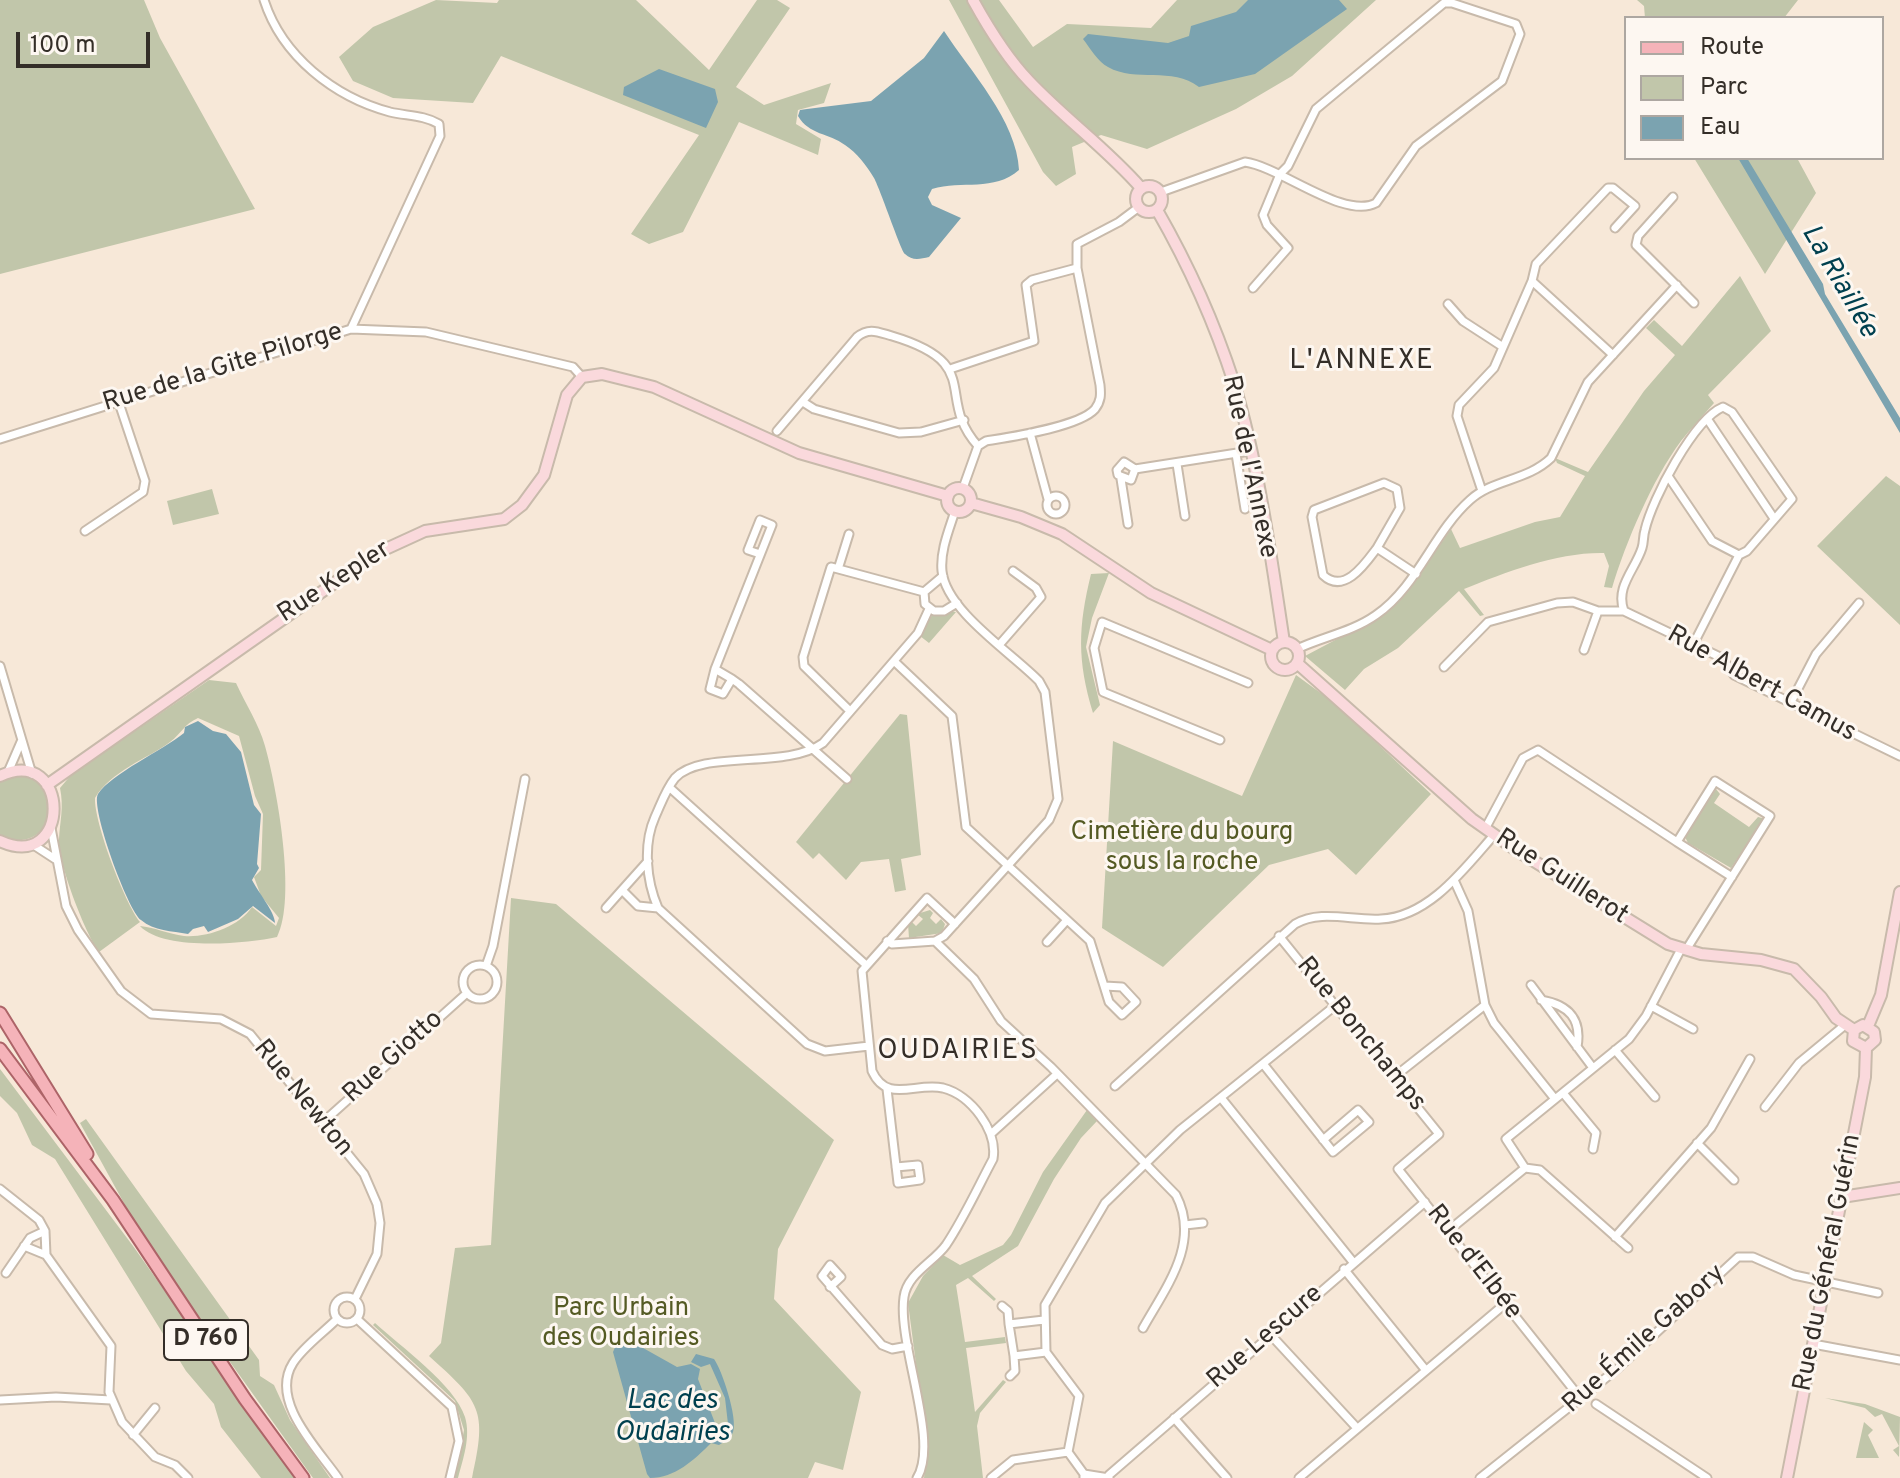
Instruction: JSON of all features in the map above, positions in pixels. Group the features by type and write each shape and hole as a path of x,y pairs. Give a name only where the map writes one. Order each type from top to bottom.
{"main road":[{"path":"0,1013 53,1095 113,1200"},
{"name":"D 760","path":"0,1049 113,1200 245,1399 303,1478"}],"street":[{"path":"264,0 270,17 294,55 319,77 363,102 439,124 440,136 351,329"},
{"path":"973,0 1005,53 1028,80 1118,161 1141,188"},
{"path":"1161,192 1236,162 1253,163 1280,174 1360,209 1376,203 1416,146 1502,81 1519,28 1452,3 1438,6 1316,109 1288,166 1280,174 1263,215 1267,225 1288,248 1253,288"},
{"path":"1141,188 1150,186 1161,192"},
{"path":"1141,188 1136,199 1139,207 1150,212 1157,210 1162,203 1161,192"},
{"path":"1482,491 1457,416 1459,405 1494,368 1532,281 1536,264 1608,188 1613,188 1635,206 1615,228"},
{"path":"1673,197 1638,236 1636,245 1694,303"},
{"path":"978,446 1091,413 1101,399 1077,268 1077,244 1119,222 1139,207"},
{"name":"Rue de l'Annexe","path":"1157,210 1181,252 1234,382 1250,451 1284,642"},
{"path":"950,369 1034,341 1026,285 1032,280 1077,268"},
{"path":"1532,281 1613,355"},
{"path":"1297,649 1375,616 1416,574 1457,515 1482,491 1530,475 1551,458 1580,393 1677,285"},
{"path":"1448,304 1463,321 1503,347"},
{"name":"Rue de la Gite Pilorge","path":"0,439 351,329 426,332 573,367 582,377 602,374 654,387 799,453 948,496"},
{"path":"777,431 864,331 873,330 922,345 950,369 968,435 978,446"},
{"name":"Rue Kepler","path":"47,785 377,553 425,531 504,519 522,505 544,475 567,395 582,377"},
{"path":"85,531 143,492 145,481 118,400"},
{"path":"803,402 814,409 899,433 921,432 964,420"},
{"path":"1444,667 1488,622 1557,603 1573,602 1598,611 1624,611 1620,600 1623,586 1643,547 1645,529 1668,476 1681,453 1708,420 1719,408 1729,409 1792,499 1773,517 1747,551 1739,555 1693,645"},
{"path":"1708,420 1773,517"},
{"path":"1030,433 1048,499"},
{"path":"963,488 978,446"},
{"path":"1135,469 1250,451"},
{"path":"1236,454 1245,509"},
{"path":"1128,524 1117,470 1120,464 1128,462 1135,469"},
{"path":"1177,464 1185,516"},
{"path":"1121,479 1131,480 1135,469"},
{"path":"1668,476 1712,541 1739,555"},
{"path":"1384,483 1392,485 1397,489 1400,508 1377,548 1357,574 1335,582 1328,580 1323,575 1312,517 1317,506 1384,483"},
{"path":"963,488 970,494 971,503 965,510 955,511 948,505 948,496 954,489 963,488"},
{"path":"971,503 1021,517 1062,534 1151,593 1272,650"},
{"path":"887,941 892,944 935,941 955,924 1049,820 1058,799 1045,692 1039,681 957,603 943,576 942,556 955,511"},
{"path":"732,679 726,693 710,689 772,525 760,520 748,550 760,554"},
{"path":"839,566 849,534"},
{"path":"1377,548 1416,574"},
{"path":"850,711 809,673 803,657 829,570 839,566 924,592"},
{"path":"1000,644 1041,597 1036,588 1013,571"},
{"path":"924,592 943,576"},
{"path":"869,1046 825,1051 807,1044 658,908 648,861 648,835 669,787 683,772 695,767 813,751 918,633 929,609 924,592"},
{"path":"929,609 944,611 957,603"},
{"path":"1790,704 1816,654 1859,603"},
{"path":"1584,650 1598,611"},
{"name":"Rue Albert Camus","path":"1624,611 1722,658 1734,675 1900,756"},
{"path":"1220,740 1103,692 1094,648 1102,622 1248,683"},
{"path":"1272,650 1284,642 1297,649"},
{"path":"1272,650 1276,668 1290,669 1297,663 1297,649"},
{"path":"895,662 952,716 966,827 1094,947 1109,1002 1122,1015 1136,1002 1122,987 1105,986"},
{"name":"Rue Guillerot","path":"1297,663 1490,832 1650,935 1683,950 1761,960 1794,969 1850,1027 1853,1041 1866,1048"},
{"path":"0,666 32,774 47,785 56,806 51,828 32,844 13,846 0,841"},
{"path":"715,669 732,679 847,779"},
{"path":"21,740 4,774 32,774"},
{"path":"1115,1086 1279,936 1312,917 1380,920 1402,915 1424,904 1454,880 1490,832 1523,758 1538,750 1732,877"},
{"path":"486,966 493,946 525,779"},
{"path":"1525,1168 1506,1139 1638,1029 1683,950 1770,816 1715,781 1677,842"},
{"path":"669,787 865,964"},
{"name":"Rue Newton","path":"51,828 55,859 72,920 126,996 151,1014 221,1019 250,1034 364,1174 377,1204 380,1223 377,1254 355,1299"},
{"path":"32,844 55,859"},
{"path":"0,855 13,846"},
{"path":"606,908 648,861"},
{"path":"1454,880 1468,911 1485,1005 1494,1023 1555,1099"},
{"path":"622,890 638,906 658,908"},
{"path":"1765,1107 1799,1063 1850,1027 1868,1026 1881,995 1900,892"},
{"path":"917,1478 925,1453 908,1346 904,1305 907,1287 945,1247 993,1159 992,1133 986,1122 950,1091 935,1087 887,1089 877,1082 872,1071 861,978 865,964 927,898 955,924"},
{"path":"1047,942 1067,920"},
{"name":"Rue Bonchamps","path":"1279,936 1439,1134"},
{"path":"935,941 974,979 1001,1021 1176,1195 1183,1208 1183,1253 1143,1328"},
{"path":"474,966 486,966 497,979 492,994 479,999 467,993 464,975 474,966"},
{"path":"1531,985 1593,1068"},
{"name":"Rue Giotto","path":"322,1123 467,993"},
{"path":"1540,1000 1555,1003 1572,1014 1579,1034 1577,1047"},
{"path":"1109,1477 1084,1476 1068,1452 1079,1396 1046,1352 1044,1310 1105,1203 1180,1130 1336,1005"},
{"path":"1394,1077 1485,1005"},
{"path":"1651,1006 1693,1029"},
{"name":"Rue du Général Guérin","path":"1787,1478 1866,1072 1866,1048 1875,1040 1868,1026"},
{"path":"1615,1050 1655,1097"},
{"path":"1615,1237 1711,1128 1750,1059"},
{"path":"1264,1065 1323,1140 1333,1152 1369,1122 1358,1110 1323,1140"},
{"path":"992,1133 1057,1074"},
{"path":"887,1089 896,1167"},
{"path":"1563,1093 1596,1133 1593,1149"},
{"path":"1222,1099 1353,1262"},
{"name":"Rue d'Elbée","path":"1439,1134 1398,1169 1581,1399"},
{"path":"1697,1143 1734,1180"},
{"path":"1448,1231 1525,1168 1540,1170 1628,1248"},
{"path":"1842,1197 1900,1188"},
{"path":"0,1189 31,1210 45,1231 46,1255"},
{"name":"Rue Lescure","path":"1109,1477 1269,1333 1425,1202"},
{"path":"1185,1225 1203,1223"},
{"path":"6,1273 30,1238 45,1231"},
{"path":"24,1246 46,1255 61,1271 111,1346 111,1400 133,1435 155,1457 175,1465 188,1478"},
{"name":"Rue Émile Gabory","path":"1480,1478 1581,1399 1738,1257 1753,1257 1794,1275 1825,1282"},
{"path":"1344,1269 1424,1368"},
{"path":"1825,1282 1878,1293"},
{"path":"830,1287 882,1345 892,1349 908,1346"},
{"path":"343,1297 355,1299 361,1308 357,1319 345,1324 337,1319 334,1309 343,1297"},
{"path":"1299,1478 1424,1368 1506,1303"},
{"path":"1002,1306 1008,1311 1014,1356 1015,1371 1010,1376"},
{"path":"337,1319 293,1361 286,1384 291,1409 338,1478"},
{"path":"357,1319 452,1407 459,1441 450,1478"},
{"path":"1009,1324 1044,1320"},
{"path":"1269,1333 1356,1427"},
{"path":"1813,1344 1899,1361"},
{"path":"1014,1356 1046,1352"},
{"path":"0,1400 56,1397 111,1400"},
{"path":"1596,1404 1707,1478"},
{"path":"133,1435 155,1408"},
{"path":"1174,1418 1227,1478"},
{"path":"991,1478 1013,1460 1068,1452"}],"green space":[{"path":"0,0 144,0 160,38 255,209 0,274"},
{"path":"436,0 497,3 499,0 636,0 709,70 757,0 777,0 790,8 736,87 764,105 831,83 824,103 798,110 796,124 821,139 818,155 739,122 683,232 649,244 631,234 699,135 501,56 473,103 393,98 353,81 339,57 373,27"},
{"path":"949,0 999,0 1033,47 1067,24 1151,28 1177,0 1376,0 1292,76 1236,109 1147,149 1101,135 1072,147 1076,174 1056,186 1043,172"},
{"path":"1637,0 1798,0 1786,16 1645,16 1644,6"},
{"path":"1695,160 1798,160 1816,193 1765,274"},
{"path":"1740,276 1771,331 1708,395 1714,403 1681,441 1660,474 1632,532 1612,588 1604,587 1609,566 1604,553 1551,559 1464,589 1484,615 1480,616 1459,591 1398,648 1364,669 1345,690 1305,656 1388,612 1410,588 1451,529 1460,548 1535,522 1560,517 1585,476 1557,463 1555,458 1588,472 1644,391 1675,355 1646,328 1654,320 1682,346"},
{"path":"1886,476 1900,486 1900,625 1817,546"},
{"path":"212,489 219,514 173,525 167,501"},
{"path":"1109,573 1092,618 1086,647 1100,705 1093,713 1084,676 1082,627 1091,574"},
{"path":"956,612 929,643 920,636 932,615"},
{"name":"Cimetière du bourg sous la roche","path":"1296,675 1333,702 1431,794 1356,875 1328,849 1269,865 1163,967 1102,928 1113,741 1242,796"},
{"path":"209,680 236,683 265,746 275,788 285,871 283,920 277,937 205,944 167,939 151,934 140,926 193,936 212,933 231,925 252,907 276,926 279,918 261,896 254,877 261,870 263,814 239,736 198,718 170,742 110,780 95,798 112,862 126,898 140,922 99,952 80,915 63,864 59,839 60,788 71,775"},
{"path":"900,714 907,715 921,855 901,859 906,890 895,892 889,859 861,862 846,880 819,853 813,859 796,842"},
{"path":"19,774 36,781 46,792 50,805 49,818 43,829 32,837 18,840 0,836 0,780"},
{"path":"1716,789 1720,794 1714,803 1749,827 1758,817 1763,822 1731,868 1688,843 1685,837"},
{"name":"Parc Urbain des Oudairies","path":"511,898 556,904 834,1140 778,1249 774,1299 861,1392 843,1470 815,1462 808,1478 472,1478 479,1436 476,1408 459,1385 429,1356 441,1343 455,1248 491,1245"},
{"path":"930,910 933,913 930,918 936,924 941,919 945,924 942,933 909,938 908,924 911,921 916,926 923,919 917,914"},
{"path":"0,1069 133,1246 297,1478 261,1478 221,1427 214,1404 186,1371 55,1159 32,1145 17,1113 0,1096"},
{"path":"1087,1110 1097,1121 1081,1138 1054,1179 1018,1246 972,1276 996,1299 994,1301 968,1278 956,1285 965,1342 1005,1337 1006,1343 966,1348 975,1412 1003,1380 1006,1382 980,1413 977,1426 983,1478 924,1478 927,1448 908,1303 923,1276 943,1255 960,1265 1003,1245 1043,1172"},
{"path":"86,1119 259,1360 260,1376 274,1385 290,1420 330,1478 313,1478 180,1292 131,1216 80,1123"},
{"path":"375,1323 439,1379 459,1405 467,1432 458,1478 455,1478 464,1430 455,1401 373,1325"},
{"path":"1825,1398 1865,1404 1900,1417 1899,1457 1893,1450 1899,1446 1882,1414 1875,1417 1865,1408"},
{"path":"1864,1422 1873,1430 1868,1435 1879,1458 1856,1458"}],"water":[{"path":"1248,0 1339,0 1347,9 1255,74 1199,87 1177,77 1119,72 1101,62 1083,39 1088,34 1168,43 1189,36 1191,26 1236,12"},
{"path":"944,31 1001,115 1010,133 1019,170 999,181 932,189 928,197 932,205 961,218 929,257 913,259 905,254 877,185 861,160 839,141 808,127 798,116 800,110 871,101 924,58"},
{"path":"659,69 715,89 718,102 706,128 623,95 624,87"},
{"path":"1739,160 1748,160 1823,284 1825,294 1900,418 1900,433"},
{"path":"198,721 213,731 226,734 241,752 254,805 261,814 259,868 252,880 275,923 253,906 238,919 208,932 204,926 188,934 157,928 146,924 135,913 120,880 100,818 98,794 114,778 175,740 184,733 185,727"},
{"name":"Lac des Oudairies","path":"636,1344 677,1367 691,1364 700,1369 698,1379 715,1423 713,1429 718,1433 728,1424 725,1398 710,1364 701,1367 691,1362 696,1354 714,1359 725,1383 733,1416 733,1432 727,1440 719,1445 711,1443 684,1467 659,1477 650,1478 647,1474 613,1352 616,1345"}],"district":[{"name":"L'ANNEXE","path":"1362,362"},
{"name":"OUDAIRIES","path":"958,1052"}],"water label":[{"name":"La Riaillée","path":"1838,282"}]}
